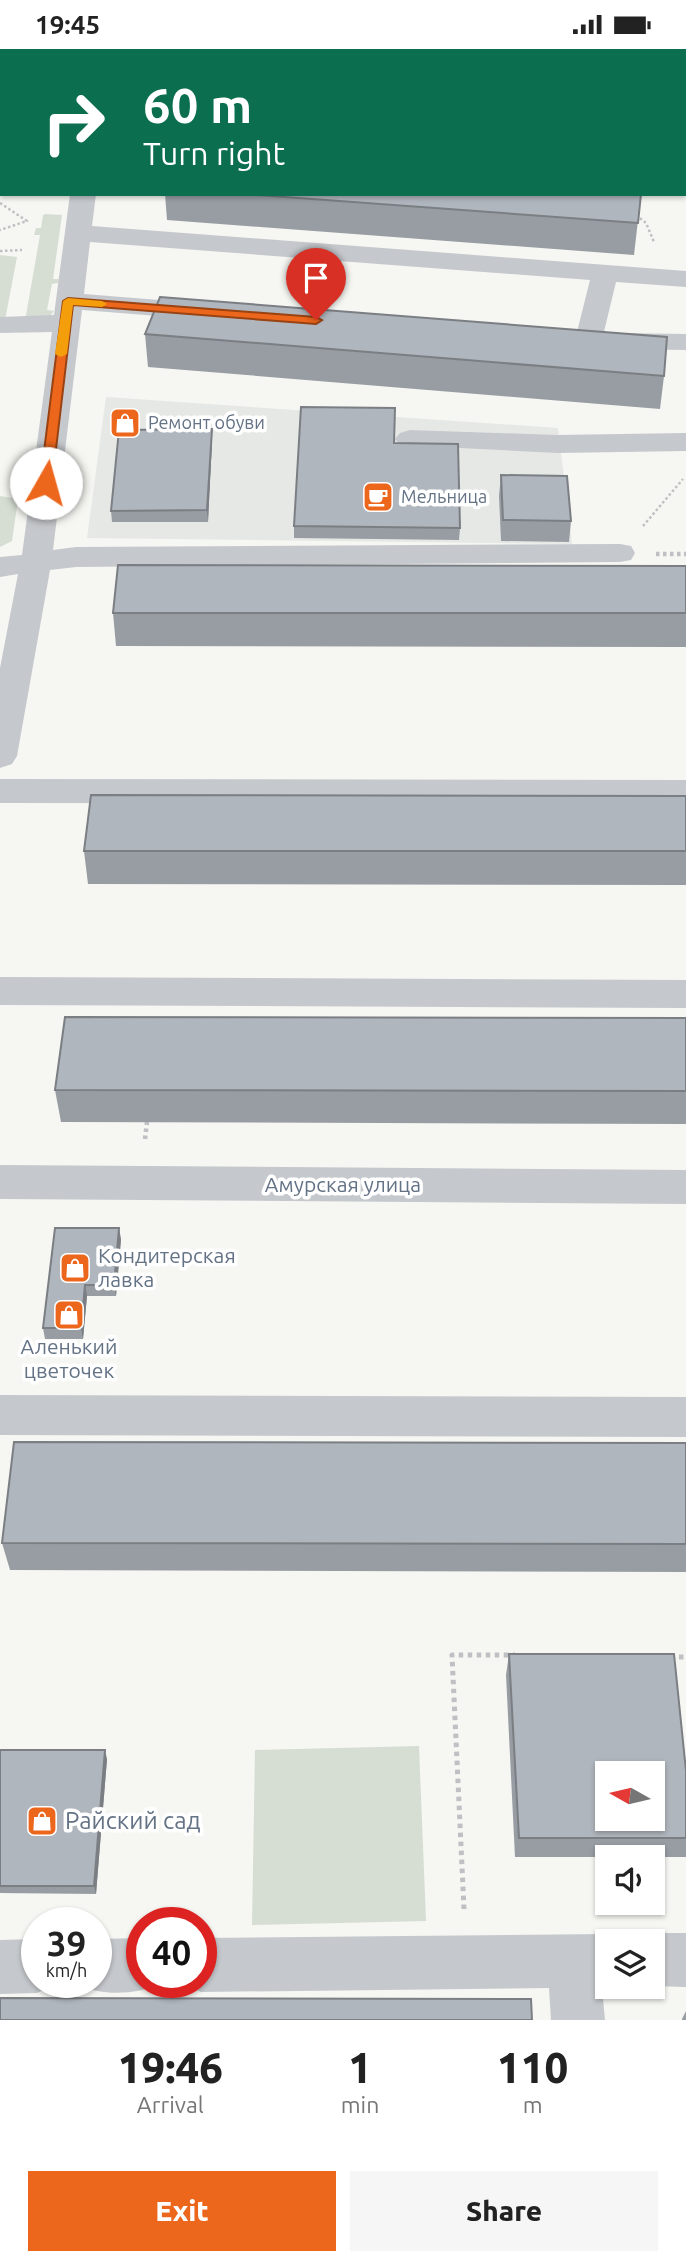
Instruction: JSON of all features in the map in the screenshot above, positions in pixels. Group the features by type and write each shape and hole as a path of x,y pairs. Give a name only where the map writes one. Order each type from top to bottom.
{"street":[{"path":"0,756 36,563 83,196"},
{"path":"77,233 677,278"},
{"path":"588,341 605,273"},
{"path":"0,325 66,312 234,314"},
{"path":"520,336 588,341 686,342"},
{"path":"410,439 557,444 686,442"},
{"path":"0,567 76,557 620,553"},
{"path":"0,791 686,792"},
{"path":"0,991 686,994"},
{"name":"Амурская улица","path":"0,1182 686,1187"},
{"path":"0,1415 686,1417"},
{"path":"665,1960 686,1960"},
{"path":"217,1965 590,1961 578,2020"},
{"path":"0,1967 21,1966"}],"path":[{"path":"0,202 27,221 0,230"},
{"path":"627,209 646,223 677,278"},
{"path":"0,250 22,250"},
{"path":"620,553 686,475"},
{"path":"466,1962 452,1655 521,1655"},
{"path":"659,1657 686,1657"}],"shaded area":[{"path":"43,215 62,215 53,279 59,279 58,283 52,284 47,310 54,311 50,316 25,321 40,235 34,235 36,228 41,228"},
{"path":"0,255 17,257 5,320 0,320"},
{"path":"106,397 558,428 572,544 87,538"},
{"path":"0,496 18,499 12,541 0,547"},
{"path":"419,1746 426,1921 252,1925 255,1750"}],"building":[{"path":"270,196 641,196 638,223"},
{"path":"160,297 667,337 664,376 145,334"},
{"name":"Мельница","path":"301,407 395,408 394,443 458,444 460,528 294,526"},
{"path":"212,429 207,510 111,511 119,430"},
{"path":"501,475 567,476 571,521 503,520"},
{"path":"118,565 686,566 686,613 113,613"},
{"path":"91,795 686,796 686,851 84,851"},
{"path":"65,1017 686,1018 686,1091 55,1090"},
{"path":"55,1228 119,1228 114,1285 85,1285 81,1328 43,1328"},
{"path":"14,1442 686,1443 686,1544 2,1543"},
{"path":"509,1654 674,1654 686,1771 686,1838 519,1838"},
{"path":"0,1750 105,1750 94,1886 0,1886"},
{"path":"0,1998 531,1999 532,2020 0,2020"}],"slow traffic":[{"path":"61,354 68,301 102,304"}],"place":[{"name":"Ремонт обуви","path":"125,423"},
{"name":"Мельница","path":"378,497"},
{"name":"Кондитерская лавка","path":"75,1268"},
{"name":"Аленький цветочек","path":"69,1315"},
{"name":"Райский сад","path":"42,1821"}],"route":[{"path":"46,483 68,301 316,320"}]}
